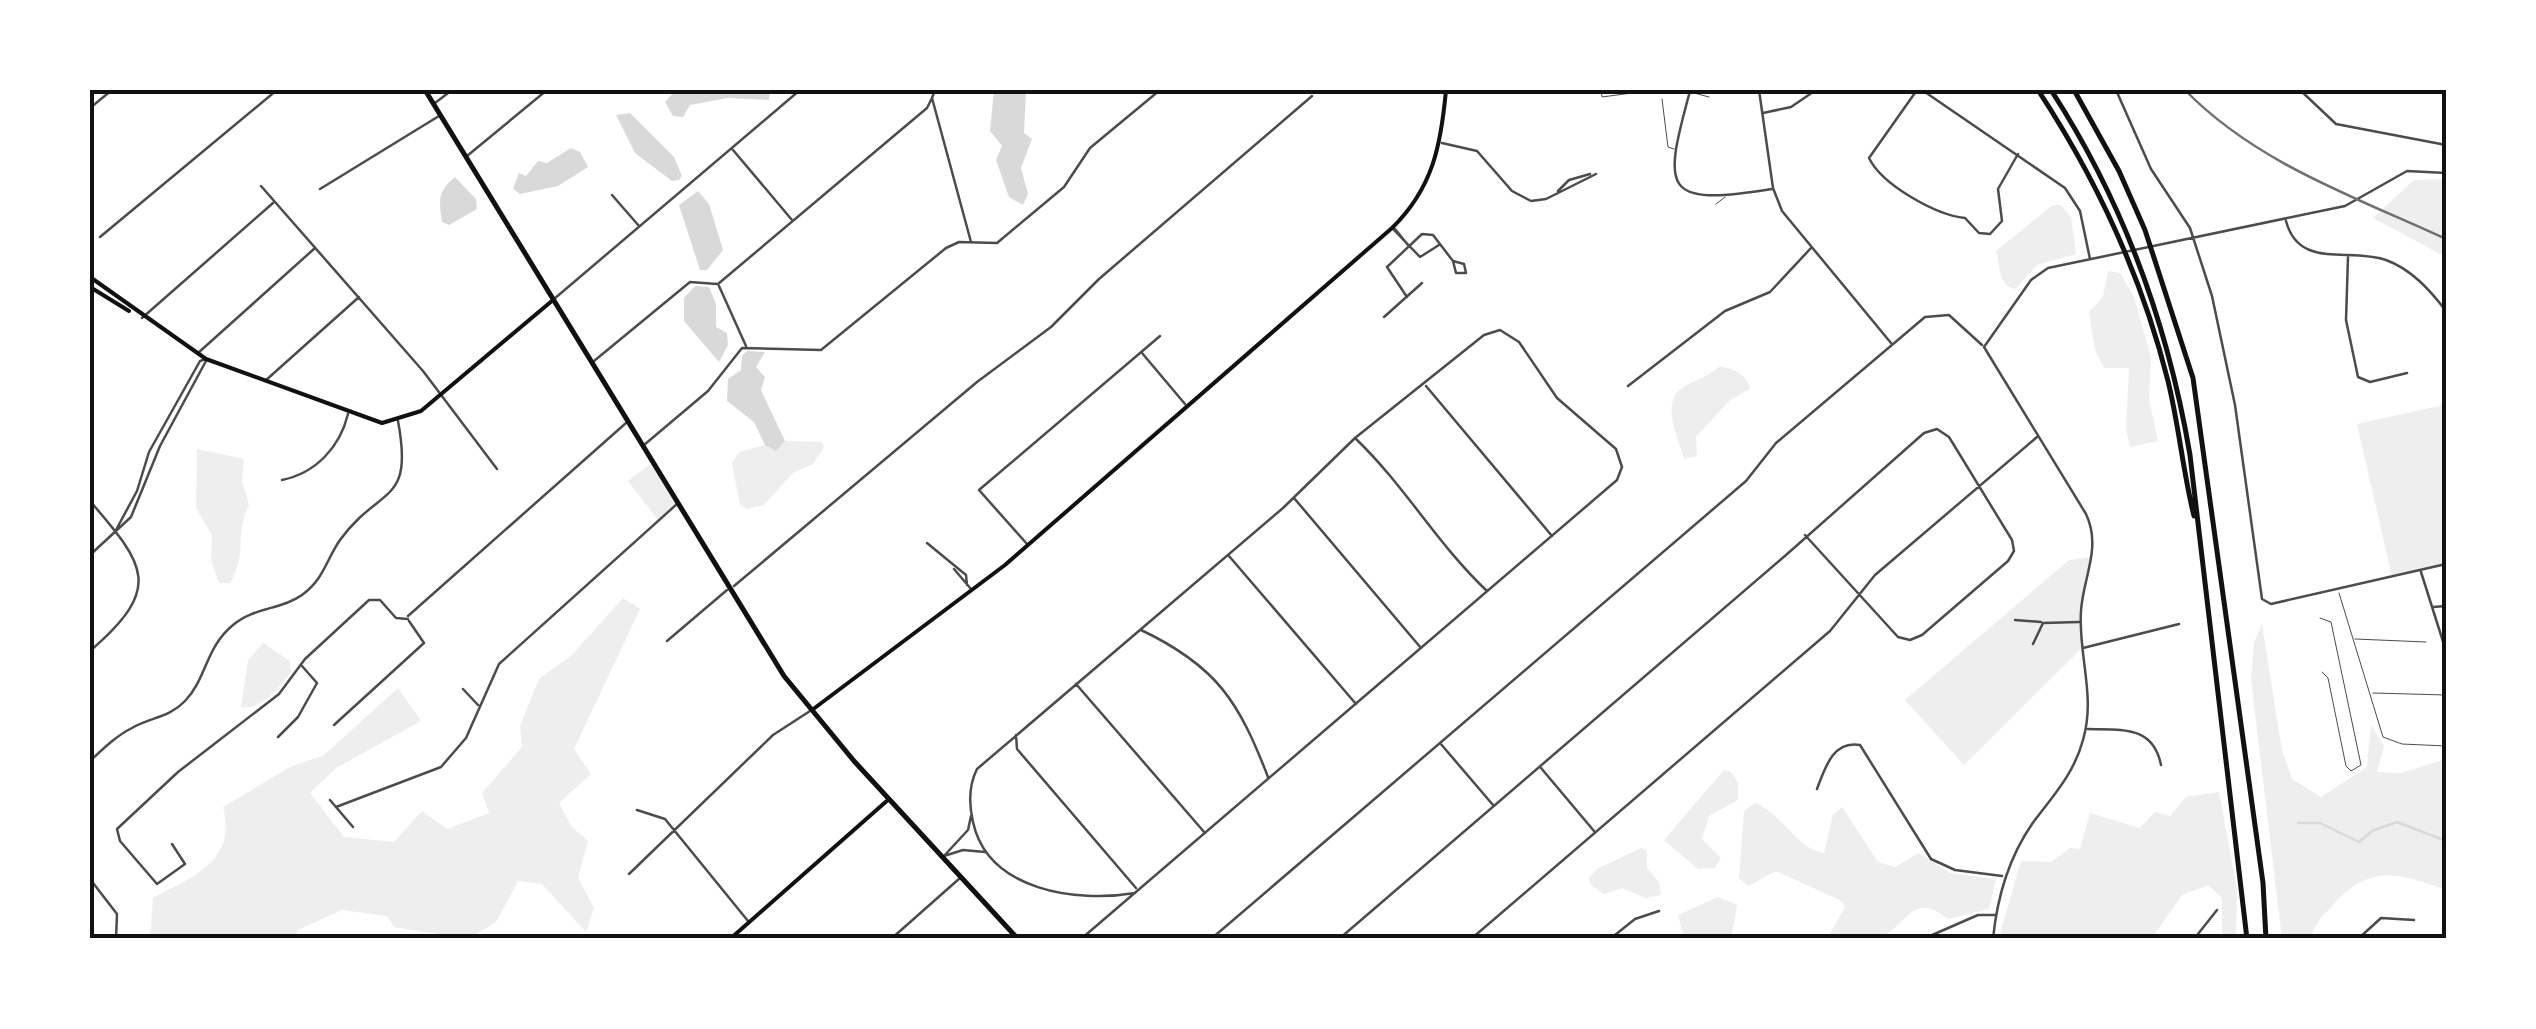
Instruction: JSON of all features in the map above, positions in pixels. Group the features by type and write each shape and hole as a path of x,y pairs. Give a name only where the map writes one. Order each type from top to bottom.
{"main road":[{"path":"426,90 775,662 889,798 1018,939"},
{"path":"812,710 1028,545 1392,228 1422,194 1440,143 1446,90"},
{"path":"2038,90 2133,271 2168,381 2200,538"},
{"path":"2052,90 2110,194 2128,235 2142,270 2179,400 2200,538 2247,939"},
{"path":"2074,90 2119,170 2145,230 2193,378 2212,491 2263,883 2266,939"},
{"path":"90,277 142,318"},
{"path":"90,288 206,359 374,422 412,416 552,300"},
{"path":"730,939 889,798"}],"street":[{"path":"90,108 112,90"},
{"path":"100,237 277,90"},
{"path":"434,104 452,90"},
{"path":"466,157 547,90"},
{"path":"552,300 800,90"},
{"path":"592,362 690,282 718,284 928,108 935,90"},
{"path":"1759,90 1773,188 1782,211 1892,344"},
{"path":"1762,113 1790,107 1816,90"},
{"path":"2018,154 1998,189 2002,221 1990,234 1979,233 1965,218 1946,216 1902,191 1870,158 1919,90 2018,154 2072,196 2086,230 2090,260"},
{"path":"2116,90 2146,160 2183,214 2194,241 2225,350 2262,599 2271,604 2446,564"},
{"path":"2300,90 2336,124 2446,145"},
{"path":"746,346 822,350 946,248 971,243 986,246 1002,239 1064,187 1090,148 1158,91"},
{"path":"1690,91 1672,165 1679,182 1700,197 1773,188"},
{"path":"668,641 977,382 1051,327 1099,279 1312,96"},
{"path":"932,98 971,243"},
{"path":"320,188 441,116"},
{"path":"1440,143 1476,151 1523,200 1538,202 1596,174 1568,180 1557,192"},
{"path":"733,149 793,222"},
{"path":"1984,347 2036,275 2048,268 2194,241 2345,206 2407,171 2446,172"},
{"path":"261,186 442,394 450,410 497,469"},
{"path":"612,195 640,227"},
{"path":"142,318 274,202"},
{"path":"2286,220 2296,243 2305,251 2374,257 2400,267 2428,289 2446,311"},
{"path":"1392,228 1423,258 1440,244"},
{"path":"1407,297 1388,267 1408,246 1428,232 1453,261"},
{"path":"1628,386 1725,311 1770,292 1812,246"},
{"path":"197,354 315,248"},
{"path":"2348,254 2346,320 2358,376 2370,382 2407,372"},
{"path":"1384,317 1422,283"},
{"path":"718,284 746,346"},
{"path":"264,382 359,297"},
{"path":"1210,939 1746,481 1776,442 1925,317 1942,313 1954,318 1984,347 2092,530 2094,544 2080,622 2089,689 2086,728 2067,779 2032,825 2005,876 1993,939"},
{"path":"943,857 968,830 974,774 1001,747 1228,555 1355,438 1484,336 1500,330 1520,342 1562,405 1616,449 1622,466 1617,480 1081,939"},
{"path":"1028,545 979,490 1160,336"},
{"path":"643,446 708,391 746,346"},
{"path":"1141,352 1187,406"},
{"path":"116,531 138,490 154,443 200,361 206,359"},
{"path":"90,555 116,531 142,498 154,459 202,374 206,359"},
{"path":"1425,385 1552,536"},
{"path":"282,480 296,478 331,451 348,414"},
{"path":"90,761 128,730 170,714 183,704 207,654 235,623 255,610 294,600 323,576 338,542 398,484 404,462 398,421"},
{"path":"408,620 628,422"},
{"path":"1339,939 1805,535 1930,430 1949,436 2014,552 2008,562 1922,635 1906,640 1805,535"},
{"path":"1471,939 1843,619 1875,574 2038,436"},
{"path":"1355,438 1396,480 1443,544 1487,591"},
{"path":"1293,497 1422,648"},
{"path":"90,501 116,531 138,570 136,599 123,622 90,651"},
{"path":"336,807 442,767 466,738 498,664 678,503"},
{"path":"927,543 972,590"},
{"path":"1228,555 1356,704"},
{"path":"954,569 966,574 967,585"},
{"path":"2420,570 2446,651"},
{"path":"172,844 185,864 157,884 120,841 117,829 203,752 279,694 301,665 369,600 380,600 396,618 408,620 424,643 334,725"},
{"path":"2433,607 2446,606"},
{"path":"2015,620 2080,622"},
{"path":"2032,644 2042,622"},
{"path":"2082,648 2179,624"},
{"path":"2440,629 2446,627"},
{"path":"1140,629 1189,657 1224,686 1248,726 1268,778"},
{"path":"278,737 298,717 317,683 301,665"},
{"path":"1076,683 1205,834"},
{"path":"463,689 480,706"},
{"path":"629,874 773,735 812,710"},
{"path":"2086,728 2143,734 2156,748 2161,765"},
{"path":"1016,734 1017,749 1137,891"},
{"path":"1440,743 1494,806"},
{"path":"1817,789 1826,766 1840,747 1860,746 1931,859 1955,870 2005,876"},
{"path":"1001,747 1017,749"},
{"path":"1540,767 1595,832"},
{"path":"330,800 353,826"},
{"path":"637,810 661,816 674,828 748,922"},
{"path":"972,814 977,838 985,852 1007,873 1043,888 1106,898 1137,891"},
{"path":"943,857 963,850 985,852"},
{"path":"891,939 961,877"},
{"path":"90,880 116,914 116,939"},
{"path":"2194,939 2217,910"},
{"path":"1610,939 1634,919 1659,911"},
{"path":"1923,939 1962,920 1996,915"},
{"path":"2358,939 2382,918 2414,920"}],"lane":[{"path":"1602,90 1602,97 1654,90"},
{"path":"1683,90 1709,97"},
{"path":"1662,100 1668,147 1674,150"},
{"path":"1672,188 1679,182"},
{"path":"1716,204 1728,195"},
{"path":"2338,590 2382,737 2402,744 2446,746"},
{"path":"2320,618 2331,622 2354,716 2362,765 2351,771 2346,766 2328,678 2322,672"},
{"path":"2352,638 2426,642"},
{"path":"2369,693 2446,695"}],"shaded area":[{"path":"690,90 770,90 769,100 728,98 690,105 683,117 673,116 665,102 672,94"},
{"path":"994,90 1026,90 1024,133 1032,139 1021,168 1028,194 1023,205 1009,197 996,160 1002,146 990,131"},
{"path":"630,113 674,157 682,176 679,180 672,181 635,153 616,115"},
{"path":"571,148 580,152 588,167 558,186 520,194 513,189 519,173 526,176 538,161 547,163"},
{"path":"455,177 476,199 477,209 449,225 442,222 441,197"},
{"path":"2446,179 2446,257 2373,218 2414,180"},
{"path":"698,191 709,204 723,250 707,270 700,270 679,205"},
{"path":"2053,205 2061,205 2071,217 2076,254 2037,265 2015,289 2009,287 2002,279 1996,251"},
{"path":"2108,271 2120,273 2134,297 2151,357 2149,399 2158,441 2130,447 2126,428 2129,368 2104,368 2095,350 2089,312 2103,297"},
{"path":"695,286 709,287 716,304 716,327 727,333 728,345 719,362 684,321 684,298"},
{"path":"747,351 765,352 756,367 765,377 761,390 785,441 776,451 765,445 754,422 727,401 728,379 741,370 742,356"},
{"path":"1719,367 1739,373 1750,389 1730,400 1696,437 1697,456 1684,459 1673,422 1672,403 1682,388"},
{"path":"2446,398 2446,564 2392,577 2357,424 2439,406"},
{"path":"785,441 822,442 824,447 813,464 793,473 764,505 747,509 740,505 732,463 739,452 765,445 776,451"},
{"path":"197,449 244,459 242,481 249,505 242,527 239,562 230,583 219,583 211,560 212,535 196,508"},
{"path":"653,462 678,503 658,520 628,481"},
{"path":"2092,557 2082,598 2082,648 1964,765 1905,700 2069,560"},
{"path":"623,598 640,609 574,749 591,774 559,803 571,826 588,841 578,878 594,908 586,932 542,884 518,881 496,922 469,939 394,927 387,916 342,910 298,930 295,939 150,939 153,898 196,874 218,854 226,826 223,807 292,766 323,756 398,688 421,721 336,768 310,793 344,837 394,842 422,811 447,829 489,813 482,793 522,747 520,726 539,679 572,655"},
{"path":"2262,624 2282,751 2292,779 2321,797 2367,767 2371,725 2384,746 2377,772 2401,773 2446,759 2446,890 2398,876 2371,878 2358,883 2332,906 2316,925 2311,939 2282,939 2251,679 2254,643"},
{"path":"263,643 290,661 291,672 263,701 241,707 248,660"},
{"path":"1724,770 1731,772 1738,783 1738,800 1709,816 1702,839 1721,858 1715,868 1698,869 1664,840"},
{"path":"2219,792 2237,889 2236,939 2222,939 2222,898 2208,885 2182,895 2151,939 2015,939 2000,933 2021,861 2051,862 2070,848 2080,849 2090,813 2140,828 2155,812 2170,816 2186,797"},
{"path":"1755,803 1806,845 1824,853 1833,815 1842,807 1878,862 1895,867 1919,853 1950,873 1996,879 1989,909 1948,919 1925,908 1909,914 1878,939 1827,939 1845,907 1840,900 1776,871 1748,886 1739,878 1744,811"},
{"path":"1641,848 1647,850 1647,868 1659,882 1661,895 1646,898 1622,888 1604,894 1591,885 1589,878 1597,869"},
{"path":"1718,897 1737,905 1732,934 1703,939 1683,933 1678,915"}],"waterway":[{"path":"2298,823 2320,823 2359,842 2372,831 2397,822 2446,841"}],"railway":[{"path":"2185,90 2213,116 2275,158 2446,239"}]}
